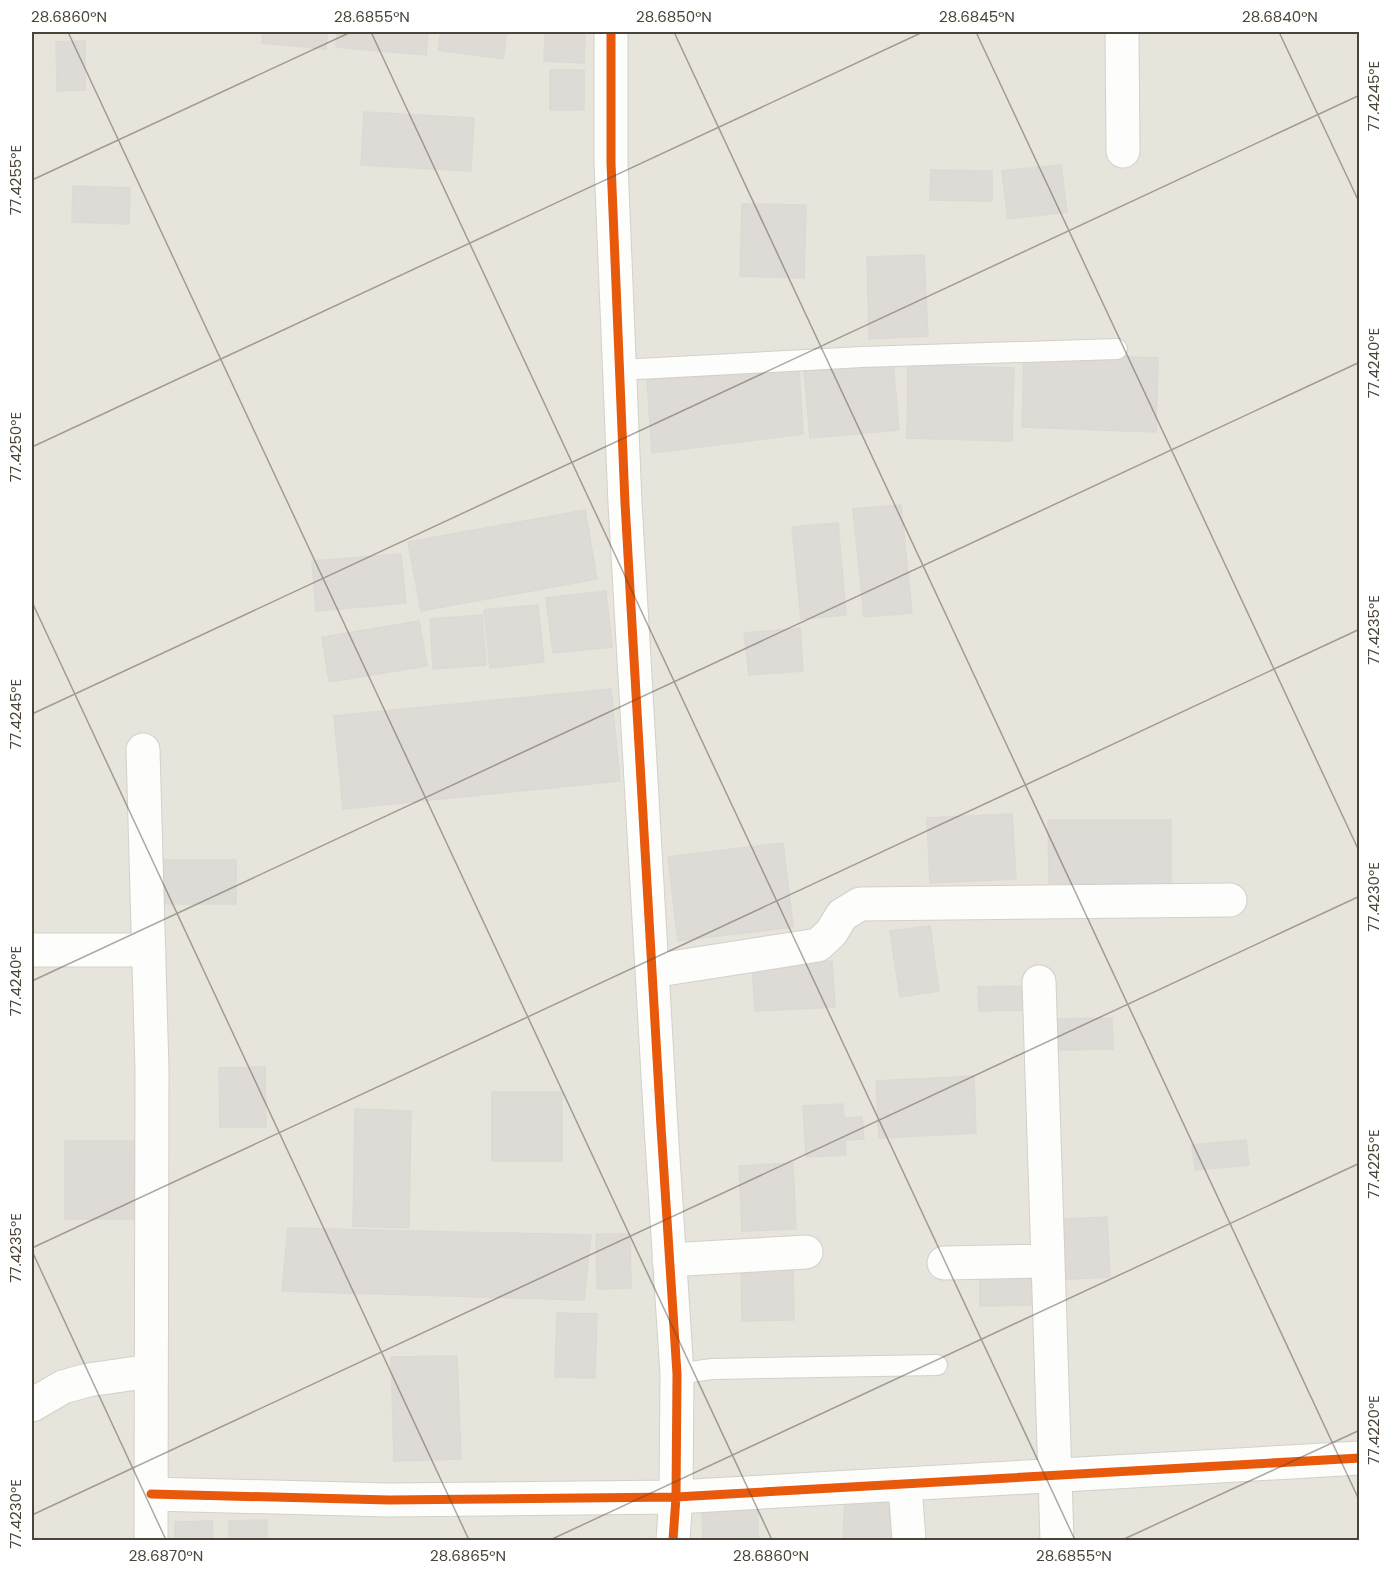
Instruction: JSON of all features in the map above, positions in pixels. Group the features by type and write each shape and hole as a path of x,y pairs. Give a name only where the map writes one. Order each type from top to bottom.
{"street":[{"path":"611,32 611,163 627,526 677,1374 676,1497 673,1540"},
{"path":"1122,32 1123,151"},
{"path":"143,750 152,1070 151,1540"},
{"path":"652,971 818,945 831,933 842,915 860,904 1230,900"},
{"path":"34,946 149,950"},
{"path":"1039,982 1057,1540"},
{"path":"669,1260 806,1252"},
{"path":"944,1263 1047,1261"},
{"path":"32,1405 63,1387 88,1380 151,1371"},
{"path":"151,1494 389,1500 676,1497 1359,1458"},
{"path":"904,1485 909,1540"}],"lane":[{"path":"620,370 861,357 1117,349"},
{"path":"677,1374 712,1369 937,1365"}],"shaded area":[{"path":"32,32 1359,32 1359,1540 32,1540"}],"building":[{"path":"263,32 327,32 326,49 262,43"},
{"path":"337,32 428,32 426,55 336,47"},
{"path":"441,32 507,32 503,59 438,50"},
{"path":"545,32 585,32 584,63 544,61"},
{"path":"85,41 85,90 57,91 56,42"},
{"path":"550,70 584,70 584,110 550,110"},
{"path":"364,112 474,118 471,171 361,165"},
{"path":"1061,165 1067,212 1008,219 1002,171"},
{"path":"931,170 992,171 992,201 930,200"},
{"path":"73,186 130,188 129,224 72,222"},
{"path":"742,204 806,205 804,278 740,276"},
{"path":"924,255 928,336 869,339 867,257"},
{"path":"1024,353 1158,358 1156,432 1022,427"},
{"path":"893,361 899,430 810,438 804,369"},
{"path":"908,365 1014,368 1012,441 907,438"},
{"path":"799,369 803,434 652,453 647,380"},
{"path":"901,505 912,613 864,617 853,509"},
{"path":"585,510 597,579 421,611 408,542"},
{"path":"838,523 846,615 801,619 792,527"},
{"path":"401,554 406,603 316,611 312,561"},
{"path":"606,591 612,647 553,653 546,598"},
{"path":"538,605 544,662 490,668 484,610"},
{"path":"482,615 486,665 433,669 430,619"},
{"path":"419,621 427,666 329,682 322,637"},
{"path":"800,628 803,671 749,675 744,633"},
{"path":"611,689 620,781 343,809 334,716"},
{"path":"1012,814 1016,879 930,883 927,818"},
{"path":"1048,820 1171,820 1171,884 1049,883"},
{"path":"783,843 793,927 678,941 668,857"},
{"path":"158,860 236,860 236,904 158,904"},
{"path":"930,926 939,991 900,997 890,931"},
{"path":"832,961 835,1007 755,1011 752,965"},
{"path":"1038,986 1038,1010 979,1011 978,987"},
{"path":"1112,1018 1113,1049 1056,1050 1055,1019"},
{"path":"265,1067 266,1127 220,1127 219,1068"},
{"path":"974,1076 976,1133 879,1138 876,1081"},
{"path":"492,1092 562,1092 562,1161 492,1161"},
{"path":"843,1104 844,1118 862,1117 864,1139 845,1140 846,1155 806,1157 803,1106"},
{"path":"355,1109 411,1111 409,1228 353,1226"},
{"path":"1246,1140 1249,1165 1195,1170 1192,1145"},
{"path":"65,1141 142,1141 142,1219 65,1219"},
{"path":"793,1163 796,1229 742,1231 739,1166"},
{"path":"1107,1217 1110,1277 1052,1280 1049,1220"},
{"path":"288,1228 591,1235 584,1300 282,1291"},
{"path":"596,1234 630,1234 631,1288 597,1289"},
{"path":"793,1257 794,1320 742,1321 741,1258"},
{"path":"1040,1268 1040,1305 980,1306 980,1269"},
{"path":"557,1313 597,1314 595,1378 555,1377"},
{"path":"457,1356 461,1459 394,1461 391,1357"},
{"path":"902,1495 902,1540 843,1540 845,1498"},
{"path":"758,1502 758,1540 703,1540 702,1503"},
{"path":"267,1520 267,1540 229,1540 229,1521"},
{"path":"212,1521 213,1540 175,1540 175,1522"}],"cycle path":[{"path":"611,32 611,163 625,503 677,1374 676,1497 673,1540"},
{"path":"151,1494 389,1500 676,1497 1360,1458"}]}
